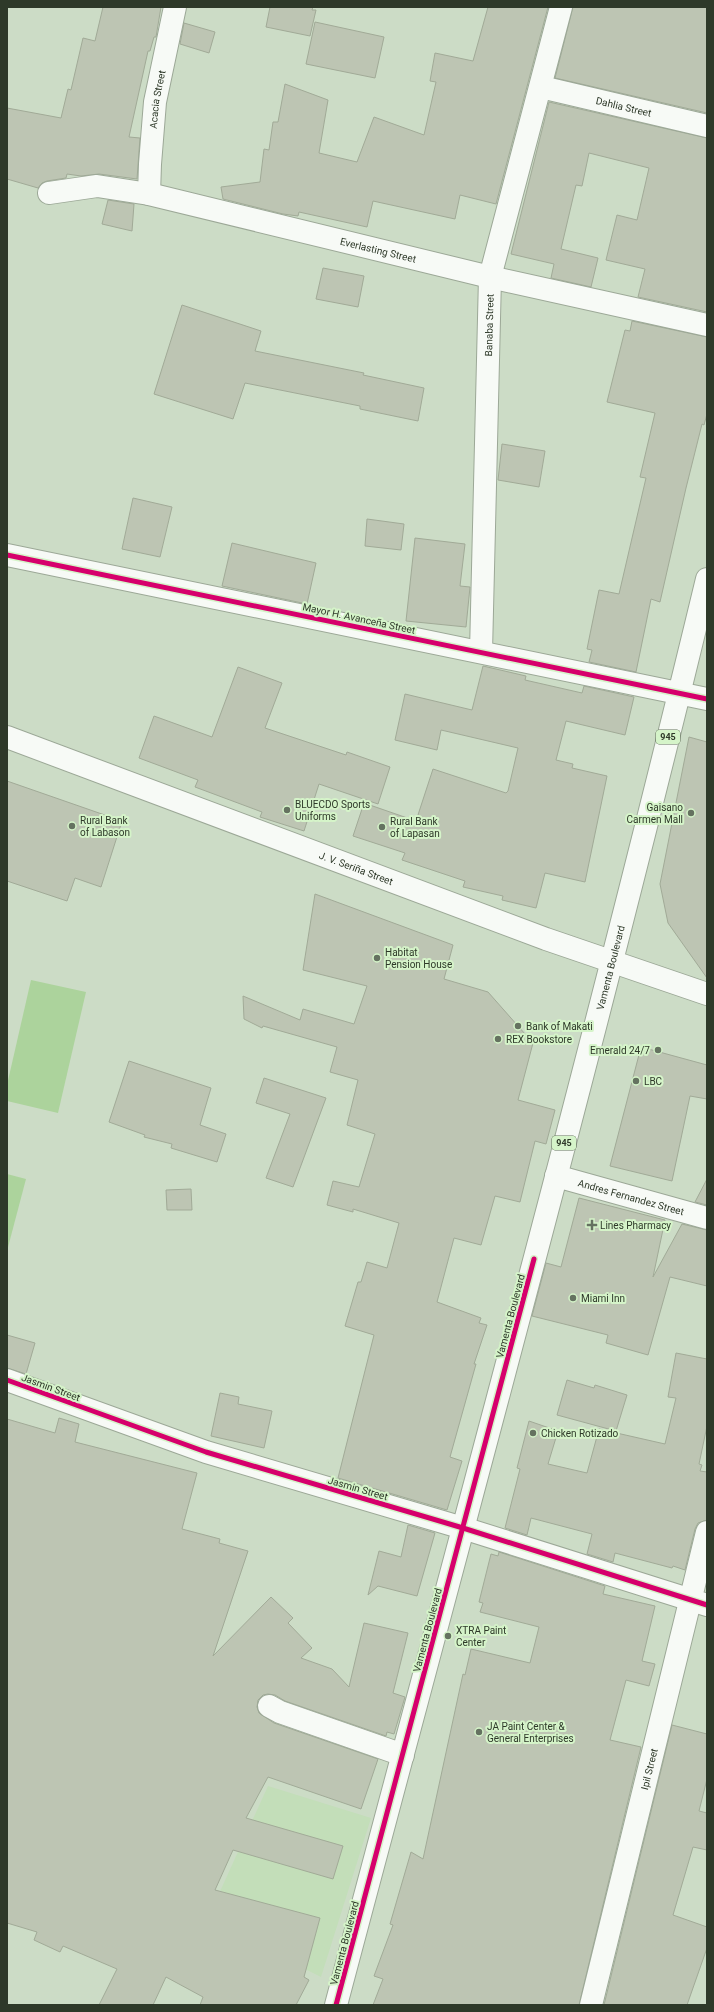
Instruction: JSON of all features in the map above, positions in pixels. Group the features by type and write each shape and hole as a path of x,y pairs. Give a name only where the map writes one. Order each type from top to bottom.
{"street":[{"name":"Acacia Street","path":"149,194 155,102 175,7"},
{"name":"Banaba Street","path":"481,652 490,277 561,7"},
{"name":"Dahlia Street","path":"541,87 707,126"},
{"name":"Everlasting Street","path":"49,193 97,186 149,194 490,277 707,325"},
{"name":"Mayor H. Avanceña Street","path":"7,555 707,699"},
{"name":"Vamenta Boulevard","path":"336,2005 556,1176 680,693 707,579"},
{"name":"J. V. Seriña Street","path":"7,738 611,962 679,986 707,994"},
{"name":"Andres Fernandez Street","path":"556,1176 707,1218"},
{"name":"Jasmin Street","path":"7,1380 206,1452 463,1528 698,1602"},
{"name":"Ipil Street","path":"591,2005 698,1602 707,1532"},
{"path":"269,1706 280,1712 403,1755"}],"shaded area":[{"path":"31,980 86,992 58,1113 7,1101 7,1085"},
{"path":"7,1174 26,1179 7,1251"},
{"path":"268,1786 371,1818 321,1977 207,1920"}],"building":[{"path":"103,7 161,7 156,37 154,37 150,51 148,51 129,137 140,138 137,179 99,174 81,176 67,174 66,178 47,181 42,183 38,188 7,179 7,108 61,118 68,89 71,90 83,38 95,41"},
{"path":"270,7 313,7 312,10 316,10 310,36 266,27"},
{"path":"488,7 548,7 496,204 460,195 455,219 373,201 367,227 299,212 298,216 283,214 223,199 221,187 260,182 264,149 269,150 273,122 278,122 285,84 328,100 319,153 357,162 374,117 424,135 436,82 430,81 435,53 473,61"},
{"path":"573,7 707,7 707,113 555,78"},
{"path":"315,22 384,37 375,78 306,64"},
{"path":"184,23 215,32 209,53 180,44"},
{"path":"549,102 707,138 707,312 638,297 645,269 606,260 617,215 637,220 649,168 589,153 582,186 576,185 561,249 598,258 591,287 551,278 554,264 511,254"},
{"path":"108,200 134,204 132,231 102,224"},
{"path":"323,268 364,276 358,307 316,299"},
{"path":"182,305 261,331 255,351 364,373 363,375 424,388 418,421 360,409 360,406 245,383 233,419 154,394"},
{"path":"632,321 707,337 707,414 704,425 702,424 686,488 660,602 651,599 636,672 589,662 592,650 587,649 599,590 619,594 646,478 640,477 655,413 607,402 625,330 630,331"},
{"path":"502,444 545,451 539,487 498,480"},
{"path":"133,498 172,507 160,557 122,549"},
{"path":"367,519 404,524 401,550 365,546"},
{"path":"415,538 465,544 460,586 470,587 466,627 406,621"},
{"path":"232,543 316,563 307,604 222,586"},
{"path":"483,666 526,676 525,680 582,693 584,686 634,697 625,735 566,721 556,760 573,764 572,768 607,776 585,882 545,873 536,908 502,900 503,896 463,887 465,881 402,860 405,853 353,836 364,803 416,821 433,769 506,793 508,791 518,748 441,730 437,750 395,740 405,694 472,710"},
{"path":"238,667 282,683 265,728 346,755 347,752 390,767 378,804 319,784 304,831 260,817 262,812 195,787 198,780 139,758 154,716 212,737"},
{"name":"Gaisano Carmen Mall","path":"689,737 707,742 707,978 668,923 660,884"},
{"path":"7,781 122,821 101,887 75,878 67,901 7,881"},
{"path":"315,894 453,945 444,979 488,992 533,1043 518,1100 555,1110 546,1144 535,1141 520,1202 495,1196 481,1245 454,1238 437,1302 481,1318 479,1323 487,1325 474,1364 476,1364 450,1457 462,1461 447,1510 338,1478 374,1335 345,1326 358,1282 361,1282 367,1262 387,1268 399,1223 353,1209 353,1212 327,1205 333,1181 359,1187 375,1134 347,1125 358,1080 330,1072 337,1047 263,1026 262,1028 244,1019 243,996 300,1020 303,1009 354,1024 367,986 303,970"},
{"path":"641,1047 707,1065 707,1099 690,1096 672,1181 610,1166"},
{"path":"129,1061 211,1088 200,1125 226,1134 217,1162 171,1148 172,1144 144,1137 145,1135 109,1122"},
{"path":"264,1078 326,1098 293,1187 266,1178 290,1114 256,1103"},
{"path":"707,1179 707,1205 695,1202"},
{"path":"191,1189 192,1210 167,1210 166,1190"},
{"path":"579,1198 665,1220 653,1277 682,1224 707,1230 707,1286 670,1277 648,1355 606,1343 608,1335 532,1316 546,1263 561,1267"},
{"path":"7,1335 35,1343 26,1374 7,1368"},
{"path":"676,1353 707,1359 707,1426 699,1464 702,1465 700,1471 707,1472 707,1520 698,1523 695,1529 685,1570 615,1553 613,1562 587,1554 592,1534 531,1518 527,1535 505,1528 520,1469 517,1468 529,1421 558,1431 548,1464 587,1473 599,1429 665,1444 676,1398 668,1397"},
{"path":"567,1380 594,1388 595,1385 627,1395 616,1431 557,1415"},
{"path":"220,1393 239,1397 238,1404 272,1411 264,1448 211,1436"},
{"path":"59,1418 79,1424 75,1442 197,1473 182,1529 220,1539 219,1543 248,1551 213,1656 271,1597 293,1618 288,1623 312,1648 301,1658 332,1669 349,1687 364,1623 408,1633 393,1693 405,1697 394,1734 387,1732 386,1736 285,1701 275,1695 263,1695 258,1700 257,1707 259,1713 274,1723 378,1759 361,1809 268,1777 246,1818 343,1846 333,1879 233,1850 215,1890 320,1918 304,1977 309,1980 296,2005 200,2005 203,1997 166,1977 153,2005 99,2005 117,1969 63,1946 60,1952 34,1940 37,1932 7,1923 7,1419 55,1433"},
{"path":"408,1525 435,1533 417,1596 378,1586 368,1595 379,1551 401,1557"},
{"path":"499,1552 605,1586 603,1594 655,1606 642,1661 655,1664 649,1686 626,1680 610,1740 641,1747 579,2005 373,2005 383,1979 374,1976 393,1925 390,1924 411,1852 423,1859 463,1674 465,1675 471,1649 530,1663 539,1627 480,1612 483,1603 479,1602 491,1554 498,1556"},
{"path":"672,1725 707,1734 707,1779 699,1811 707,1813 707,1850 693,1847 673,1915 707,1927 707,1948 687,2005 604,2005"}],"cycle path":[{"path":"7,555 707,699"},
{"path":"336,2005 534,1259"},
{"path":"7,1380 206,1452 463,1528 707,1605"}],"place":[{"name":"BLUECDO Sports Uniforms","path":"287,810"},
{"name":"Gaisano Carmen Mall","path":"691,813"},
{"name":"Rural Bank of Labason","path":"72,826"},
{"name":"Rural Bank of Lapasan","path":"382,827"},
{"name":"Habitat Pension House","path":"377,958"},
{"name":"Bank of Makati","path":"518,1026"},
{"name":"REX Bookstore","path":"498,1039"},
{"name":"Emerald 24/7","path":"658,1050"},
{"name":"LBC","path":"636,1081"},
{"name":"Lines Pharmacy","path":"592,1225"},
{"name":"Miami Inn","path":"573,1298"},
{"name":"Chicken Rotizado","path":"533,1433"},
{"name":"XTRA Paint Center","path":"448,1636"},
{"name":"JA Paint Center & General Enterprises","path":"479,1732"}]}
